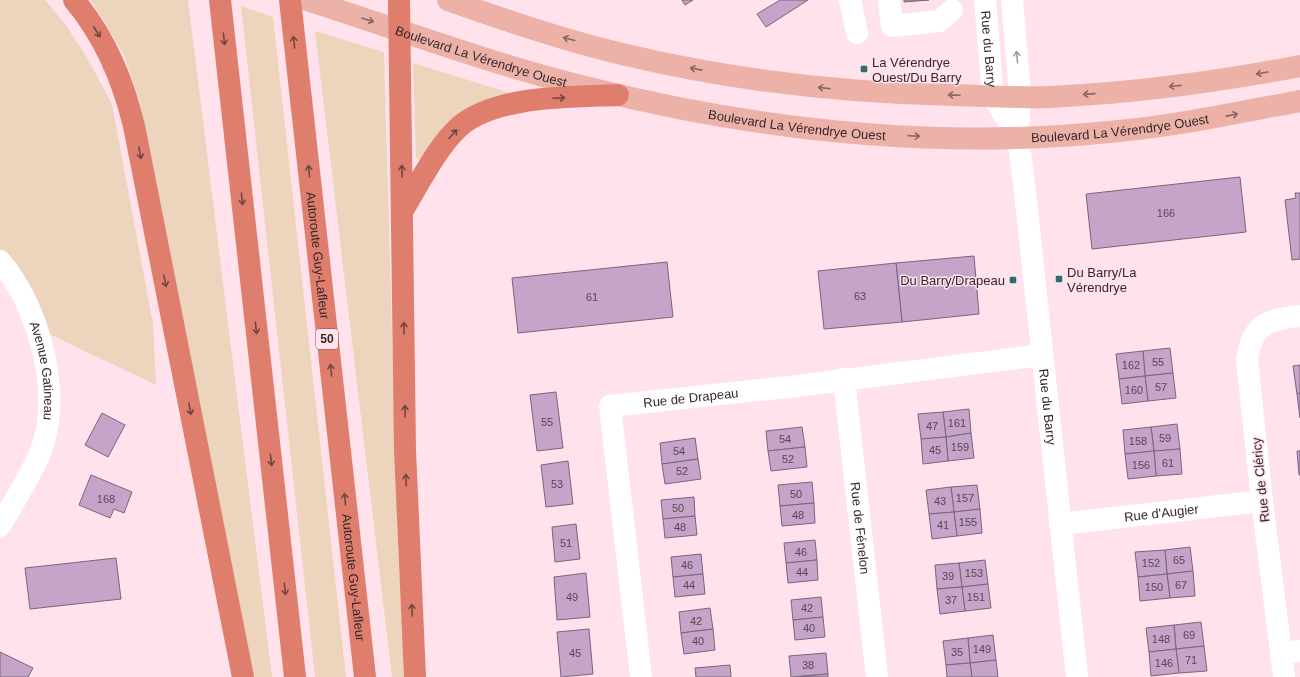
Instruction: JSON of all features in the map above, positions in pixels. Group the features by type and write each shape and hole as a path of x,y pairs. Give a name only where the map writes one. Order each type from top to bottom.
{"highway":[{"path":"74,0 93,25 111,57 124,89 134,126 243,677"},
{"path":"220,0 295,677"},
{"name":"Autoroute Guy-Lafleur","path":"290,0 365,677"},
{"path":"399,0 405,450 415,677"},
{"path":"402,210 446,142 459,128 485,111 506,105 554,98 618,95"}],"main road":[{"name":"Boulevard La Vérendrye Ouest","path":"307,0 515,68 587,88 706,114 834,131 899,136 1018,138 1111,132 1152,127 1211,118 1300,101"},
{"path":"448,0 560,37 621,53 714,73 805,86 861,91 914,94 1051,96 1146,89 1226,79 1300,66"}],"street":[{"path":"850,0 857,33"},
{"path":"889,0 892,26 940,21 951,5 985,4"},
{"name":"Rue du Barry","path":"1012,0 1020,96 1018,138 1023,170 1077,677"},
{"name":"Rue du Barry","path":"985,4 993,96 1018,138"},
{"name":"Avenue Gatineau","path":"0,261 8,270 19,289 38,333 44,355 50,399 49,422 43,446 0,526"},
{"name":"Rue de Cléricy","path":"1284,677 1290,652 1262,501 1247,360 1249,346 1254,335 1261,327 1283,318 1300,316"},
{"name":"Rue de Drapeau","path":"641,677 610,406 788,387 1042,355"},
{"name":"Rue de Fénelon","path":"844,379 877,677"},
{"name":"Rue d'Augier","path":"1060,524 1262,501"}],"shaded area":[{"path":"0,0 45,0 65,24 86,56 112,104 153,324 156,385 47,333 20,274 0,249"},
{"path":"91,0 188,0 272,677 254,677 140,102 124,55"},
{"path":"241,6 273,17 346,677 315,677"},
{"path":"315,31 384,52 398,549 405,677 392,677"},
{"path":"413,63 513,94 496,96 472,106 420,160 416,158"}],"building":[{"path":"682,0 693,0 685,5"},
{"path":"780,0 808,0 766,27 757,14"},
{"path":"904,0 929,0 904,2"},
{"path":"1240,177 1246,232 1092,249 1086,194"},
{"path":"1295,193 1300,193 1300,259 1292,260 1285,200 1296,198"},
{"path":"974,256 979,314 902,322 896,263"},
{"path":"667,262 673,317 518,333 512,278"},
{"path":"896,263 902,322 824,329 818,271"},
{"path":"1170,348 1173,373 1145,376 1143,351"},
{"path":"1143,351 1145,376 1119,379 1116,354"},
{"path":"1300,365 1300,393 1297,394 1293,366"},
{"path":"1173,373 1176,398 1148,401 1145,376"},
{"path":"1145,376 1148,401 1122,404 1119,379"},
{"path":"556,392 563,448 537,451 530,395"},
{"path":"1300,393 1300,418 1297,394"},
{"path":"969,409 971,433 946,437 943,412"},
{"path":"943,412 946,437 921,439 918,414"},
{"path":"102,413 125,425 108,457 85,445"},
{"path":"1177,424 1180,449 1154,451 1151,427"},
{"path":"802,427 805,447 768,451 766,431"},
{"path":"1151,427 1154,451 1125,454 1123,430"},
{"path":"971,433 974,458 948,461 946,437"},
{"path":"946,437 948,461 923,464 921,439"},
{"path":"695,438 698,459 662,464 660,443"},
{"path":"805,447 807,467 771,471 768,451"},
{"path":"1180,449 1182,474 1156,476 1154,451"},
{"path":"1154,451 1156,476 1128,479 1125,454"},
{"path":"1297,451 1300,451 1300,475 1299,475"},
{"path":"698,459 701,479 665,484 662,464"},
{"path":"568,461 573,504 546,507 541,465"},
{"path":"91,475 132,492 124,513 114,509 110,518 79,505"},
{"path":"812,482 814,503 780,506 778,485"},
{"path":"977,485 980,509 954,512 951,487"},
{"path":"951,487 954,512 929,514 926,490"},
{"path":"694,497 695,516 663,519 661,500"},
{"path":"814,503 815,523 782,526 780,506"},
{"path":"980,509 982,533 957,536 954,512"},
{"path":"954,512 957,536 932,539 929,514"},
{"path":"695,516 697,535 665,538 663,519"},
{"path":"576,524 580,559 555,562 552,527"},
{"path":"815,540 817,560 786,563 784,543"},
{"path":"1190,547 1193,571 1167,574 1165,550"},
{"path":"1165,550 1167,574 1138,577 1135,552"},
{"path":"701,554 703,574 673,577 671,557"},
{"path":"116,558 121,599 30,609 25,568"},
{"path":"817,560 818,580 788,583 786,563"},
{"path":"985,560 988,584 962,587 959,563"},
{"path":"959,563 962,587 937,589 935,565"},
{"path":"1193,571 1195,596 1170,598 1167,574"},
{"path":"586,573 590,617 557,620 554,577"},
{"path":"703,574 705,594 675,597 673,577"},
{"path":"1167,574 1170,598 1140,601 1138,577"},
{"path":"988,584 991,608 965,611 962,587"},
{"path":"962,587 965,611 940,614 937,589"},
{"path":"821,597 823,617 793,620 791,600"},
{"path":"710,608 713,629 681,633 679,612"},
{"path":"823,617 825,637 795,640 793,620"},
{"path":"1201,622 1204,646 1176,649 1174,625"},
{"path":"1174,625 1176,649 1149,652 1146,628"},
{"path":"589,629 593,674 561,677 557,632"},
{"path":"713,629 715,650 684,654 681,633"},
{"path":"993,635 996,660 970,663 968,638"},
{"path":"968,638 970,663 946,665 943,641"},
{"path":"1204,646 1207,671 1179,673 1176,649"},
{"path":"1176,649 1179,673 1151,676 1149,652"},
{"path":"0,652 33,668 28,677 0,677"},
{"path":"826,653 828,674 791,677 789,656"},
{"path":"996,660 998,677 972,677 970,663"},
{"path":"970,663 972,677 947,677 946,665"},
{"path":"730,665 731,677 696,677 695,668"},
{"path":"828,674 828,677 796,677"}],"place":[{"name":"La Vérendrye Ouest/Du Barry","path":"864,69"},
{"name":"Du Barry/La Vérendrye","path":"1059,279"},
{"name":"Du Barry/Drapeau","path":"1013,280"}]}
